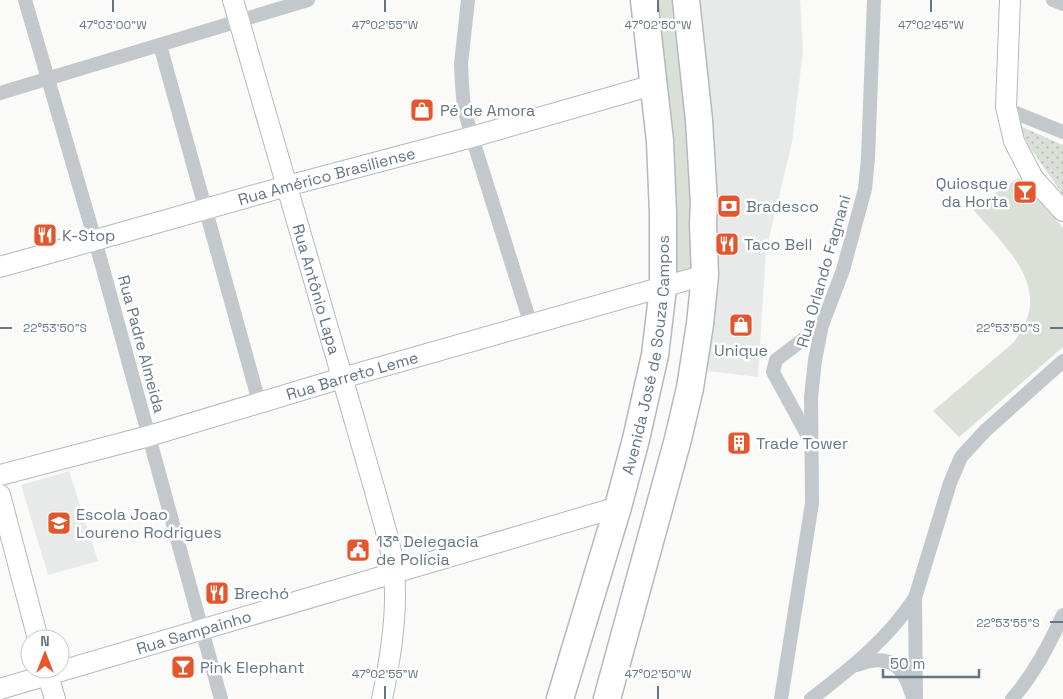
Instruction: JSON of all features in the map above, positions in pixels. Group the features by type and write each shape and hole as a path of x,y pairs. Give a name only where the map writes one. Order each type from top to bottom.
{"highway":[{"name":"Avenida José de Souza Campos","path":"560,699 618,507 655,355 663,288 663,214 660,141 644,0"},
{"path":"607,699 678,440 690,388 700,324 705,275 704,202 700,120 686,0"},
{"path":"618,507 639,506 643,510 645,517 634,576 629,618"}],"street":[{"name":"Rua Padre Almeida","path":"25,0 95,240 221,699"},
{"name":"Rua Antônio Lapa","path":"233,0 375,491 391,553 395,595 391,642 382,699"},
{"path":"0,93 308,0"},
{"path":"468,0 461,64 464,108 531,325"},
{"name":"Rua Orlando Fagnani","path":"781,699 812,503 811,397 815,360 822,325 843,270 865,189 868,158 874,0"},
{"path":"1010,0 1006,109 1014,141 1033,178 1063,211"},
{"path":"1053,0 1063,4"},
{"path":"160,45 259,402"},
{"name":"Rua Américo Brasiliense","path":"0,267 287,186 472,138 653,85"},
{"path":"1006,109 1063,132"},
{"name":"Rua Barreto Leme","path":"0,476 149,436 259,402 705,275"},
{"path":"812,445 773,372 776,360 822,325"},
{"path":"914,699 915,598 950,483 961,457 985,430 1063,361"},
{"path":"0,495 35,629"},
{"name":"Rua Sampainho","path":"70,666 202,630 618,507"},
{"path":"811,699 881,640 904,614 915,598"},
{"path":"1012,699 1025,684 1051,641 1063,615"},
{"path":"849,668 870,660 882,659 893,664 901,671 914,699"},
{"name":"Rua Sampainho","path":"0,689 28,679"},
{"path":"49,679 55,699"}],"shaded area":[{"path":"649,0 681,0 699,272 669,279"},
{"path":"696,0 800,0 803,51 792,142 766,251 758,377 700,370"},
{"path":"1020,126 1063,145 1063,195 1029,146"},
{"path":"1019,178 1063,228 1063,347 959,437 933,411 1013,343 1025,323 1030,304 1028,287 1022,270 1012,254 972,208"},
{"name":"Escola Joao Loureno Rodrigues","path":"69,471 98,561 48,575 21,485"}],"place":[{"name":"Pé de Amora","path":"422,110"},
{"name":"Quiosque da Horta","path":"1025,192"},
{"name":"Bradesco","path":"729,206"},
{"name":"K-Stop","path":"45,235"},
{"name":"Taco Bell","path":"727,244"},
{"name":"Unique","path":"741,325"},
{"name":"Trade Tower","path":"739,443"},
{"name":"Escola Joao Loureno Rodrigues","path":"59,523"},
{"name":"13ª Delegacia de Polícia","path":"358,550"},
{"name":"Brechó","path":"217,593"},
{"name":"Pink Elephant","path":"183,667"}]}
